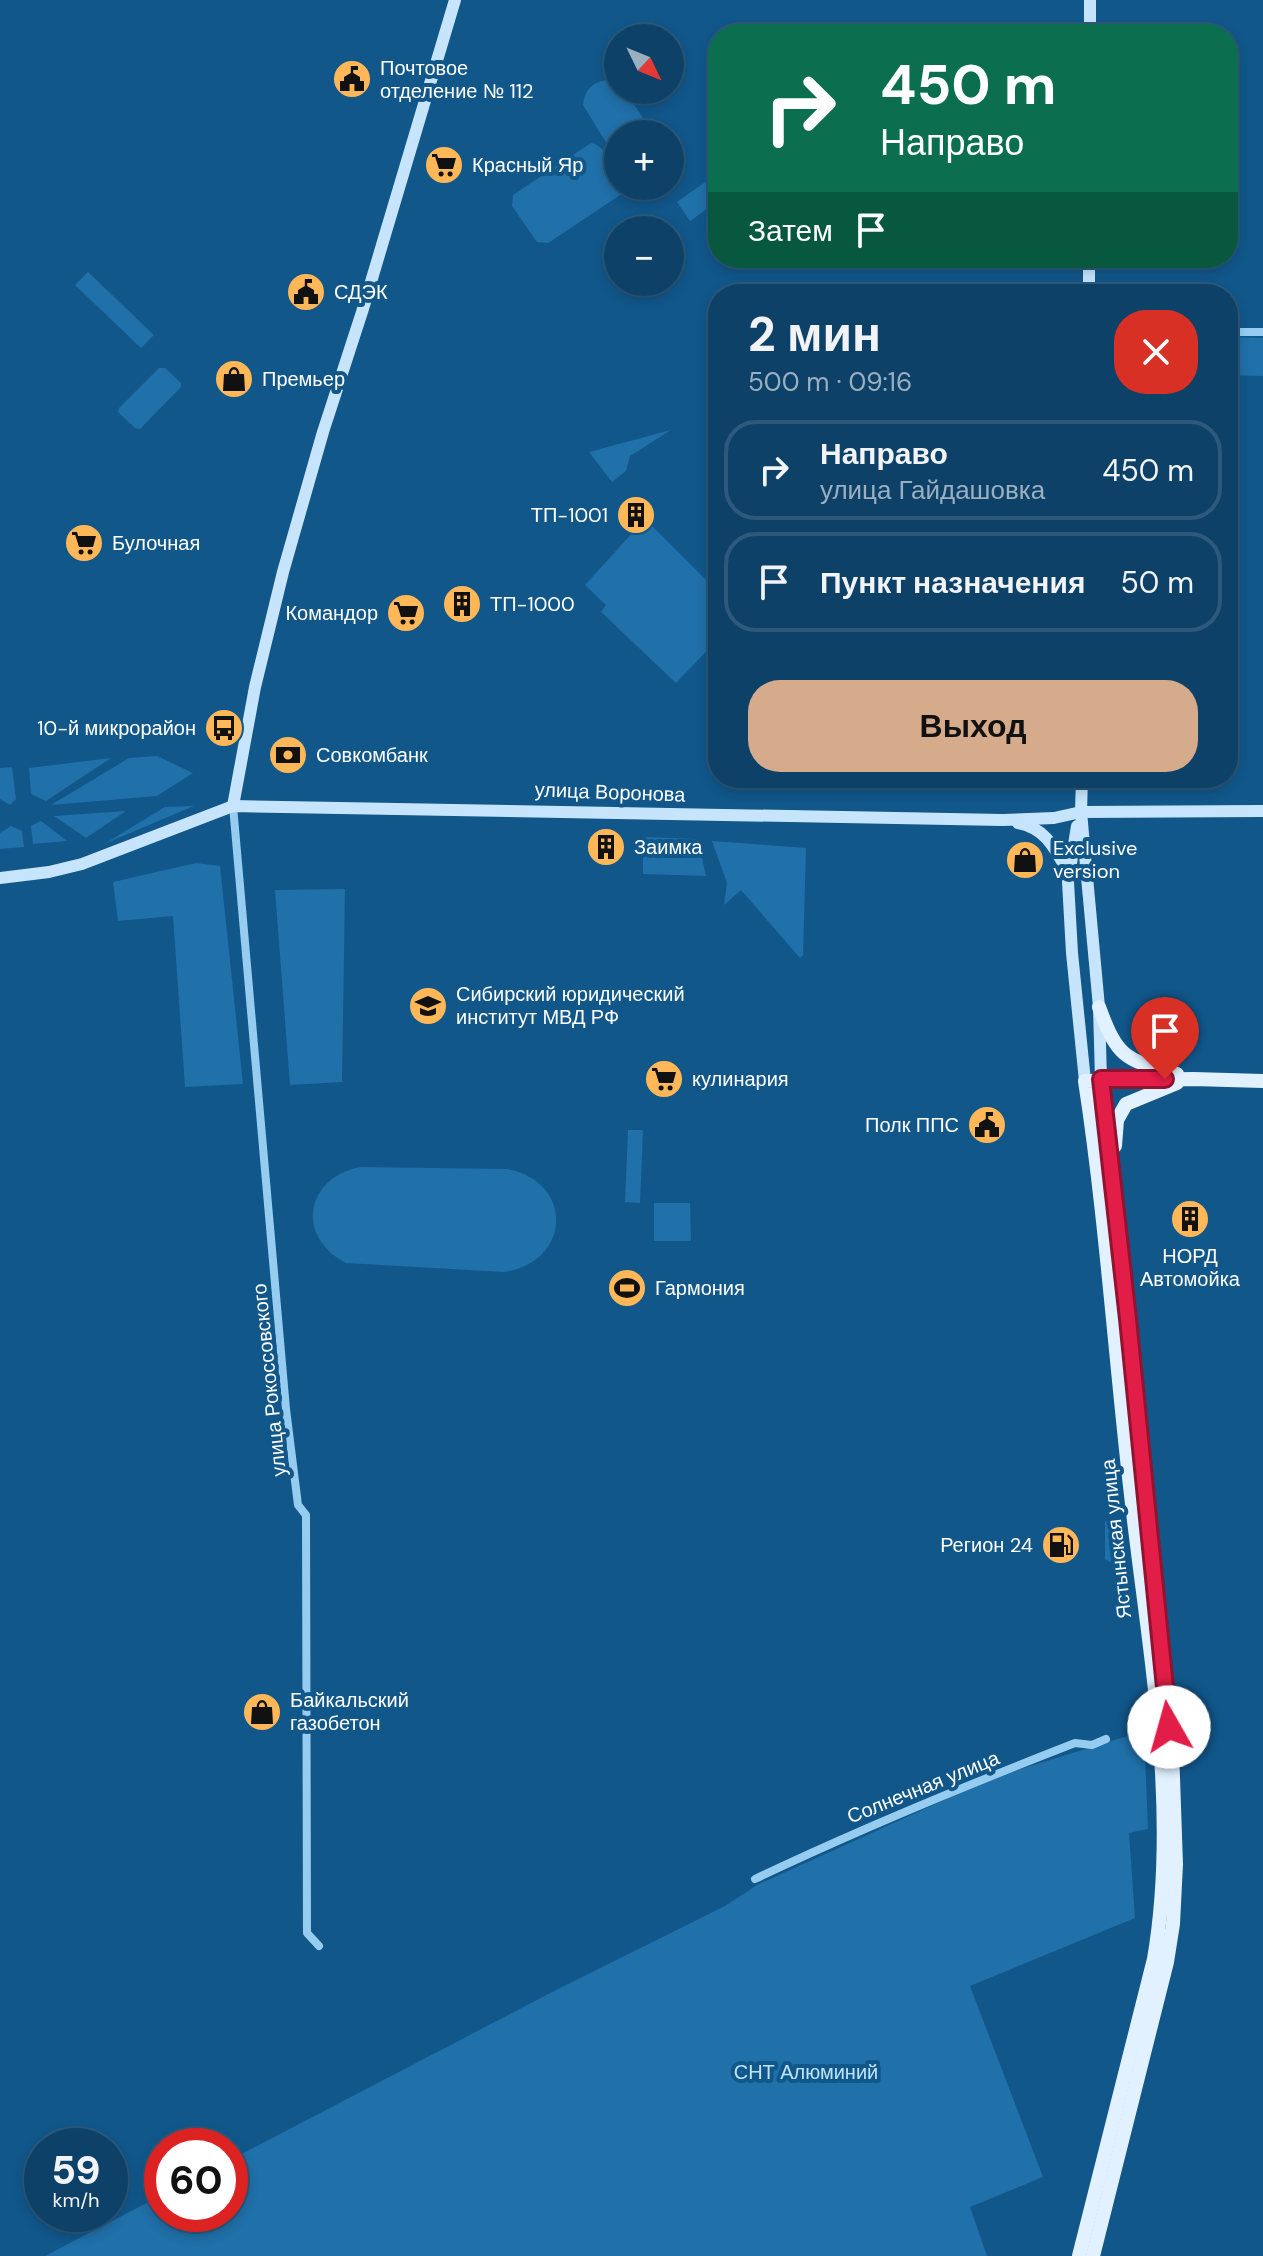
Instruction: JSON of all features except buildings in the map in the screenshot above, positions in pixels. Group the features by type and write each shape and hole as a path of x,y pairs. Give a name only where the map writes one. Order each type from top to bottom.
{"main road":[{"path":"233,806 255,687 283,572 455,0"},
{"path":"1090,0 1090,24"},
{"name":"Ястынская улица","path":"1079,2256 1154,1959 1164,1868 1157,1720 1130,1488 1093,1080 1099,1007 1081,812 1082,788"},
{"name":"улица Воронова","path":"0,878 82,864 233,806 1003,820 1054,818 1081,812 1263,811"},
{"name":"Ястынская улица","path":"1081,812 1068,872 1072,953 1113,1186 1172,1749 1176,1864 1173,1924 1167,1962 1093,2256"},
{"path":"1003,820 1027,824 1043,833 1050,839 1068,872"},
{"path":"1099,1007 1109,1034 1125,1057 1193,1079"},
{"path":"1113,1186 1117,1120 1126,1104 1193,1079"},
{"path":"1093,1080 1263,1081"}],"street":[{"path":"1238,332 1263,332"},
{"name":"улица Рокоссовского","path":"233,806 286,1409 298,1505 306,1515 307,1933 319,1946"},
{"name":"Солнечная улица","path":"755,1879 850,1834 970,1784 1075,1743 1092,1745 1106,1739"}],"green space":[{"path":"604,81 604,104 634,104 644,120 604,120 604,139 583,105 590,87"},
{"path":"591,143 604,152 604,200 612,200 548,243 537,242 512,206 513,195"},
{"path":"708,180 708,208 690,221 677,202 684,200"},
{"path":"88,272 154,335 141,348 75,285"},
{"path":"1238,337 1263,338 1263,376 1238,375"},
{"path":"159,368 165,368 181,383 181,387 140,429 135,428 118,412 119,408"},
{"path":"671,430 630,456 626,471 612,482 589,452"},
{"path":"645,519 708,582 708,649 676,683 601,612 606,605 585,585"},
{"path":"157,756 193,773 157,796 51,805 129,758"},
{"path":"111,758 46,801 31,794 29,768"},
{"path":"12,767 16,799 10,805 0,799 0,768"},
{"path":"194,806 104,844 165,807"},
{"path":"126,811 86,838 54,816"},
{"path":"41,821 67,841 33,844 31,826"},
{"path":"11,826 22,831 24,847 0,849 0,833"},
{"path":"643,837 698,839 706,876 643,874"},
{"path":"712,841 806,848 803,955 800,958 741,890 724,905 727,883"},
{"path":"196,863 220,866 243,1084 185,1087 173,916 118,921 113,882"},
{"path":"345,889 342,1082 290,1085 275,890"},
{"path":"628,1130 643,1130 640,1203 625,1202"},
{"path":"361,1167 507,1169 529,1176 544,1189 553,1204 556,1221 552,1238 543,1253 526,1265 504,1272 346,1263 330,1252 319,1238 313,1209 318,1195 328,1183 342,1173"},
{"path":"654,1203 690,1203 691,1241 654,1241"},
{"path":"1111,1515 1118,1521 1122,1558 1115,1565 1105,1559 1105,1522"},
{"name":"СНТ Алюминий","path":"1144,1731 1148,1829 1129,1833 1135,1918 970,1986 1043,2177 970,2207 987,2256 45,2256 91,2232 128,2232 128,2213 144,2204 144,2232 248,2232 248,2151 725,1906 757,1885 995,1777"}],"place":[{"name":"Почтовое отделение № 112","path":"352,79"},
{"name":"Красный Яр","path":"444,165"},
{"name":"СДЭК","path":"306,292"},
{"name":"Премьер","path":"234,379"},
{"name":"ТП-1001","path":"636,515"},
{"name":"Булочная","path":"84,543"},
{"name":"ТП-1000","path":"462,604"},
{"name":"Командор","path":"406,613"},
{"name":"10-й микрорайон","path":"224,728"},
{"name":"Совкомбанк","path":"288,755"},
{"name":"Заимка","path":"606,847"},
{"name":"Exclusive version","path":"1025,860"},
{"name":"Сибирский юридический институт МВД РФ","path":"428,1006"},
{"name":"кулинария","path":"664,1079"},
{"name":"Полк ППС","path":"987,1125"},
{"name":"НОРД Автомойка","path":"1190,1219"},
{"name":"Гармония","path":"627,1288"},
{"name":"Регион 24","path":"1061,1545"},
{"name":"Байкальский газобетон","path":"262,1712"}],"route":[{"path":"1165,1079 1101,1079 1169,1727"}]}
